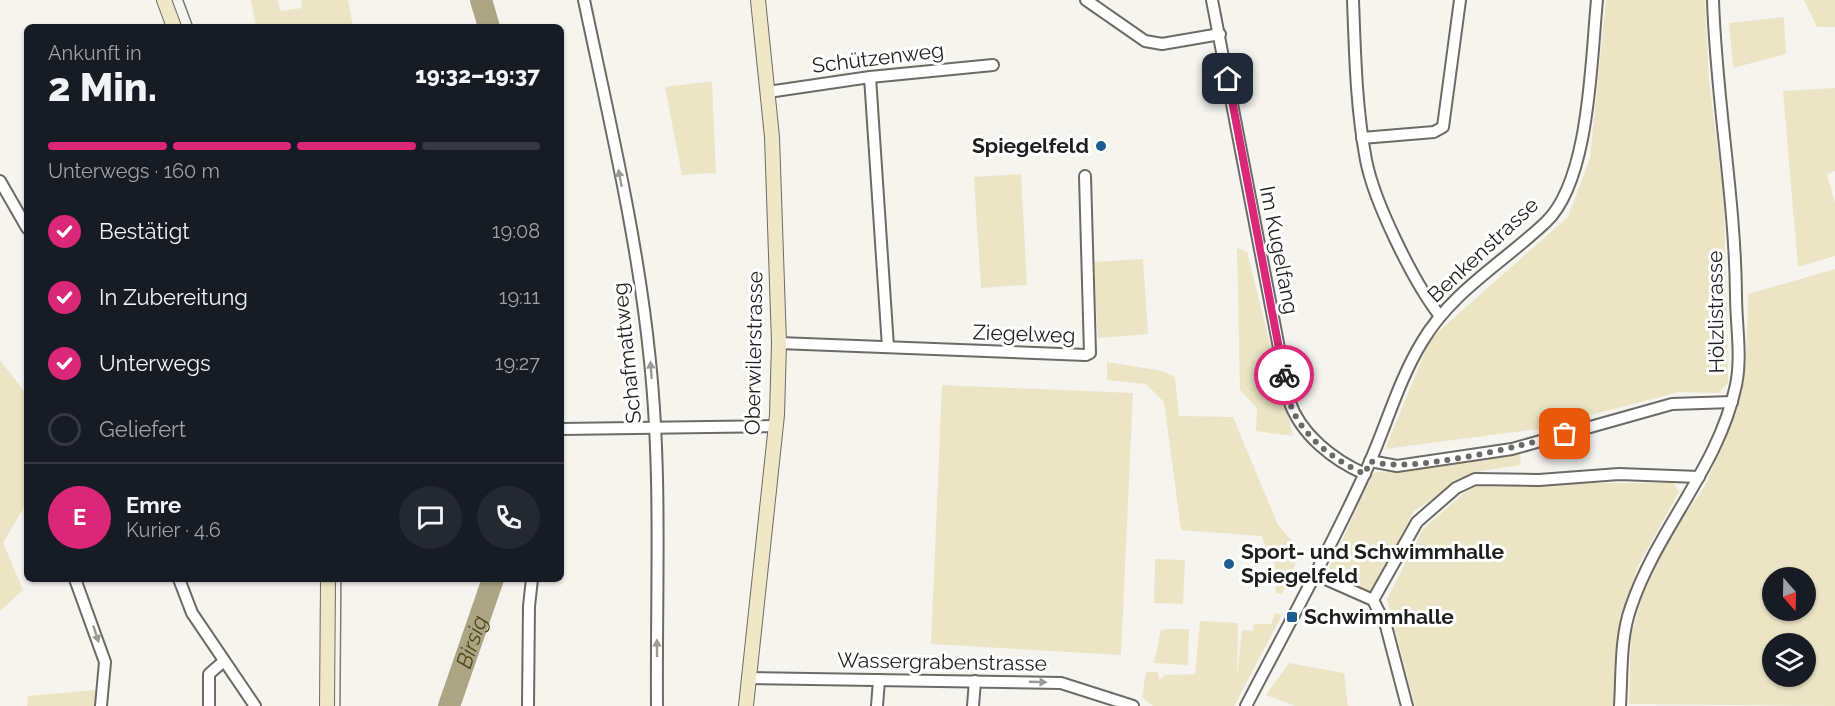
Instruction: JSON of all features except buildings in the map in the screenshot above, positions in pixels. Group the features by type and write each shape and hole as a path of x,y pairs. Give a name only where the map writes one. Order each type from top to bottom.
{"main road":[{"path":"164,0 173,24"},
{"name":"Oberwilerstrasse","path":"746,706 776,426 779,343 768,92 758,0"},
{"path":"327,706 328,582"}],"street":[{"name":"Schafmattweg","path":"584,0 635,253 650,361 657,479 657,706"},
{"path":"1086,0 1144,41 1162,44 1220,34"},
{"name":"Im Kugelfang","path":"1212,0 1249,203 1291,408 1317,443 1350,467 1365,474"},
{"path":"1353,0 1362,138 1366,162 1385,213 1423,294 1440,316"},
{"path":"1362,138 1434,132 1443,127 1460,0"},
{"name":"Benkenstrasse","path":"1246,706 1365,474 1404,376 1422,341 1440,316 1463,292 1548,220 1569,186 1582,142 1598,0"},
{"name":"Hölzlistrasse","path":"1620,706 1624,639 1630,608 1662,537 1699,477 1719,438 1732,402 1739,361 1733,219 1714,39 1713,0"},
{"name":"Schützenweg","path":"768,92 870,77 993,65"},
{"path":"870,77 888,347"},
{"name":"Ziegelweg","path":"779,343 994,353 1086,355 1090,353 1085,176"},
{"path":"0,181 24,223"},
{"path":"1370,461 1397,466 1512,449 1672,404 1732,402"},
{"path":"564,429 776,426"},
{"path":"1373,600 1417,522 1456,488 1475,479 1539,480 1619,474 1699,477"},
{"path":"1314,574 1373,600 1386,626 1407,706"},
{"path":"76,582 105,663 101,706"},
{"path":"180,582 192,614 255,706"},
{"path":"528,706 529,606 532,582"},
{"path":"209,706 209,674 224,661"},
{"name":"Wassergrabenstrasse","path":"748,678 1061,683 1132,706"},
{"path":"877,706 879,680"},
{"path":"973,706 978,681"}],"shaded area":[{"path":"251,0 278,0 280,11 302,8 301,0 348,0 352,24 255,24"},
{"path":"1606,0 1705,0 1709,79 1724,201 1728,383 1719,393 1679,392 1537,429 1385,449 1431,338 1568,217 1590,158"},
{"path":"1804,0 1835,0 1835,27 1817,27"},
{"path":"1784,17 1786,54 1733,68 1729,23"},
{"path":"712,81 716,173 682,175 665,87"},
{"path":"1835,88 1835,171 1827,174 1835,203 1835,256 1798,267 1783,91"},
{"path":"1021,174 1027,285 981,288 974,177"},
{"path":"1237,248 1247,252 1293,436 1256,431 1257,408 1240,390"},
{"path":"1143,259 1148,334 1098,338 1093,262"},
{"path":"1835,269 1835,706 1629,704 1631,636 1643,593 1670,536 1705,486 1734,413 1746,363 1748,294"},
{"path":"0,360 24,391 24,507 3,543 23,590 0,611"},
{"path":"1107,362 1163,371 1175,377 1179,416 1233,417 1278,525 1301,551 1282,594 1276,593 1275,564 1269,558 1262,536 1181,530 1164,402 1146,384 1107,380"},
{"path":"942,385 1133,393 1121,655 931,644"},
{"path":"1520,454 1521,465 1475,472 1414,511 1371,593 1328,571 1373,473"},
{"path":"1482,483 1673,483 1679,492 1638,566 1619,628 1617,706 1415,706 1387,599 1423,529 1464,493"},
{"path":"1155,559 1185,560 1183,604 1154,603"},
{"path":"1275,613 1282,615 1234,706 1153,706 1142,697 1146,672 1158,672 1159,680 1165,675 1195,674 1200,621 1238,623 1237,679 1242,630 1253,631 1254,624 1271,624"},
{"path":"1189,629 1188,665 1154,663 1161,630"},
{"path":"1289,663 1344,673 1348,706 1295,706 1266,695"},
{"path":"95,690 96,706 27,706 28,696"}],"waterway":[{"name":"Birsig","path":"481,0 488,24"},
{"name":"Birsig","path":"449,706 492,582"}],"tram line":[{"path":"183,0 192,24"},
{"path":"340,706 341,582"}],"way so far":[{"path":"1284,375 1291,408 1298,420 1317,443 1350,467 1365,474 1370,461 1387,466 1397,466 1512,449 1565,434"}],"place":[{"name":"Spiegelfeld","path":"1101,146"},
{"name":"Sport- und Schwimmhalle Spiegelfeld","path":"1229,564"},
{"name":"Schwimmhalle","path":"1292,617"}],"route":[{"path":"1228,79 1249,203 1284,375"}]}
